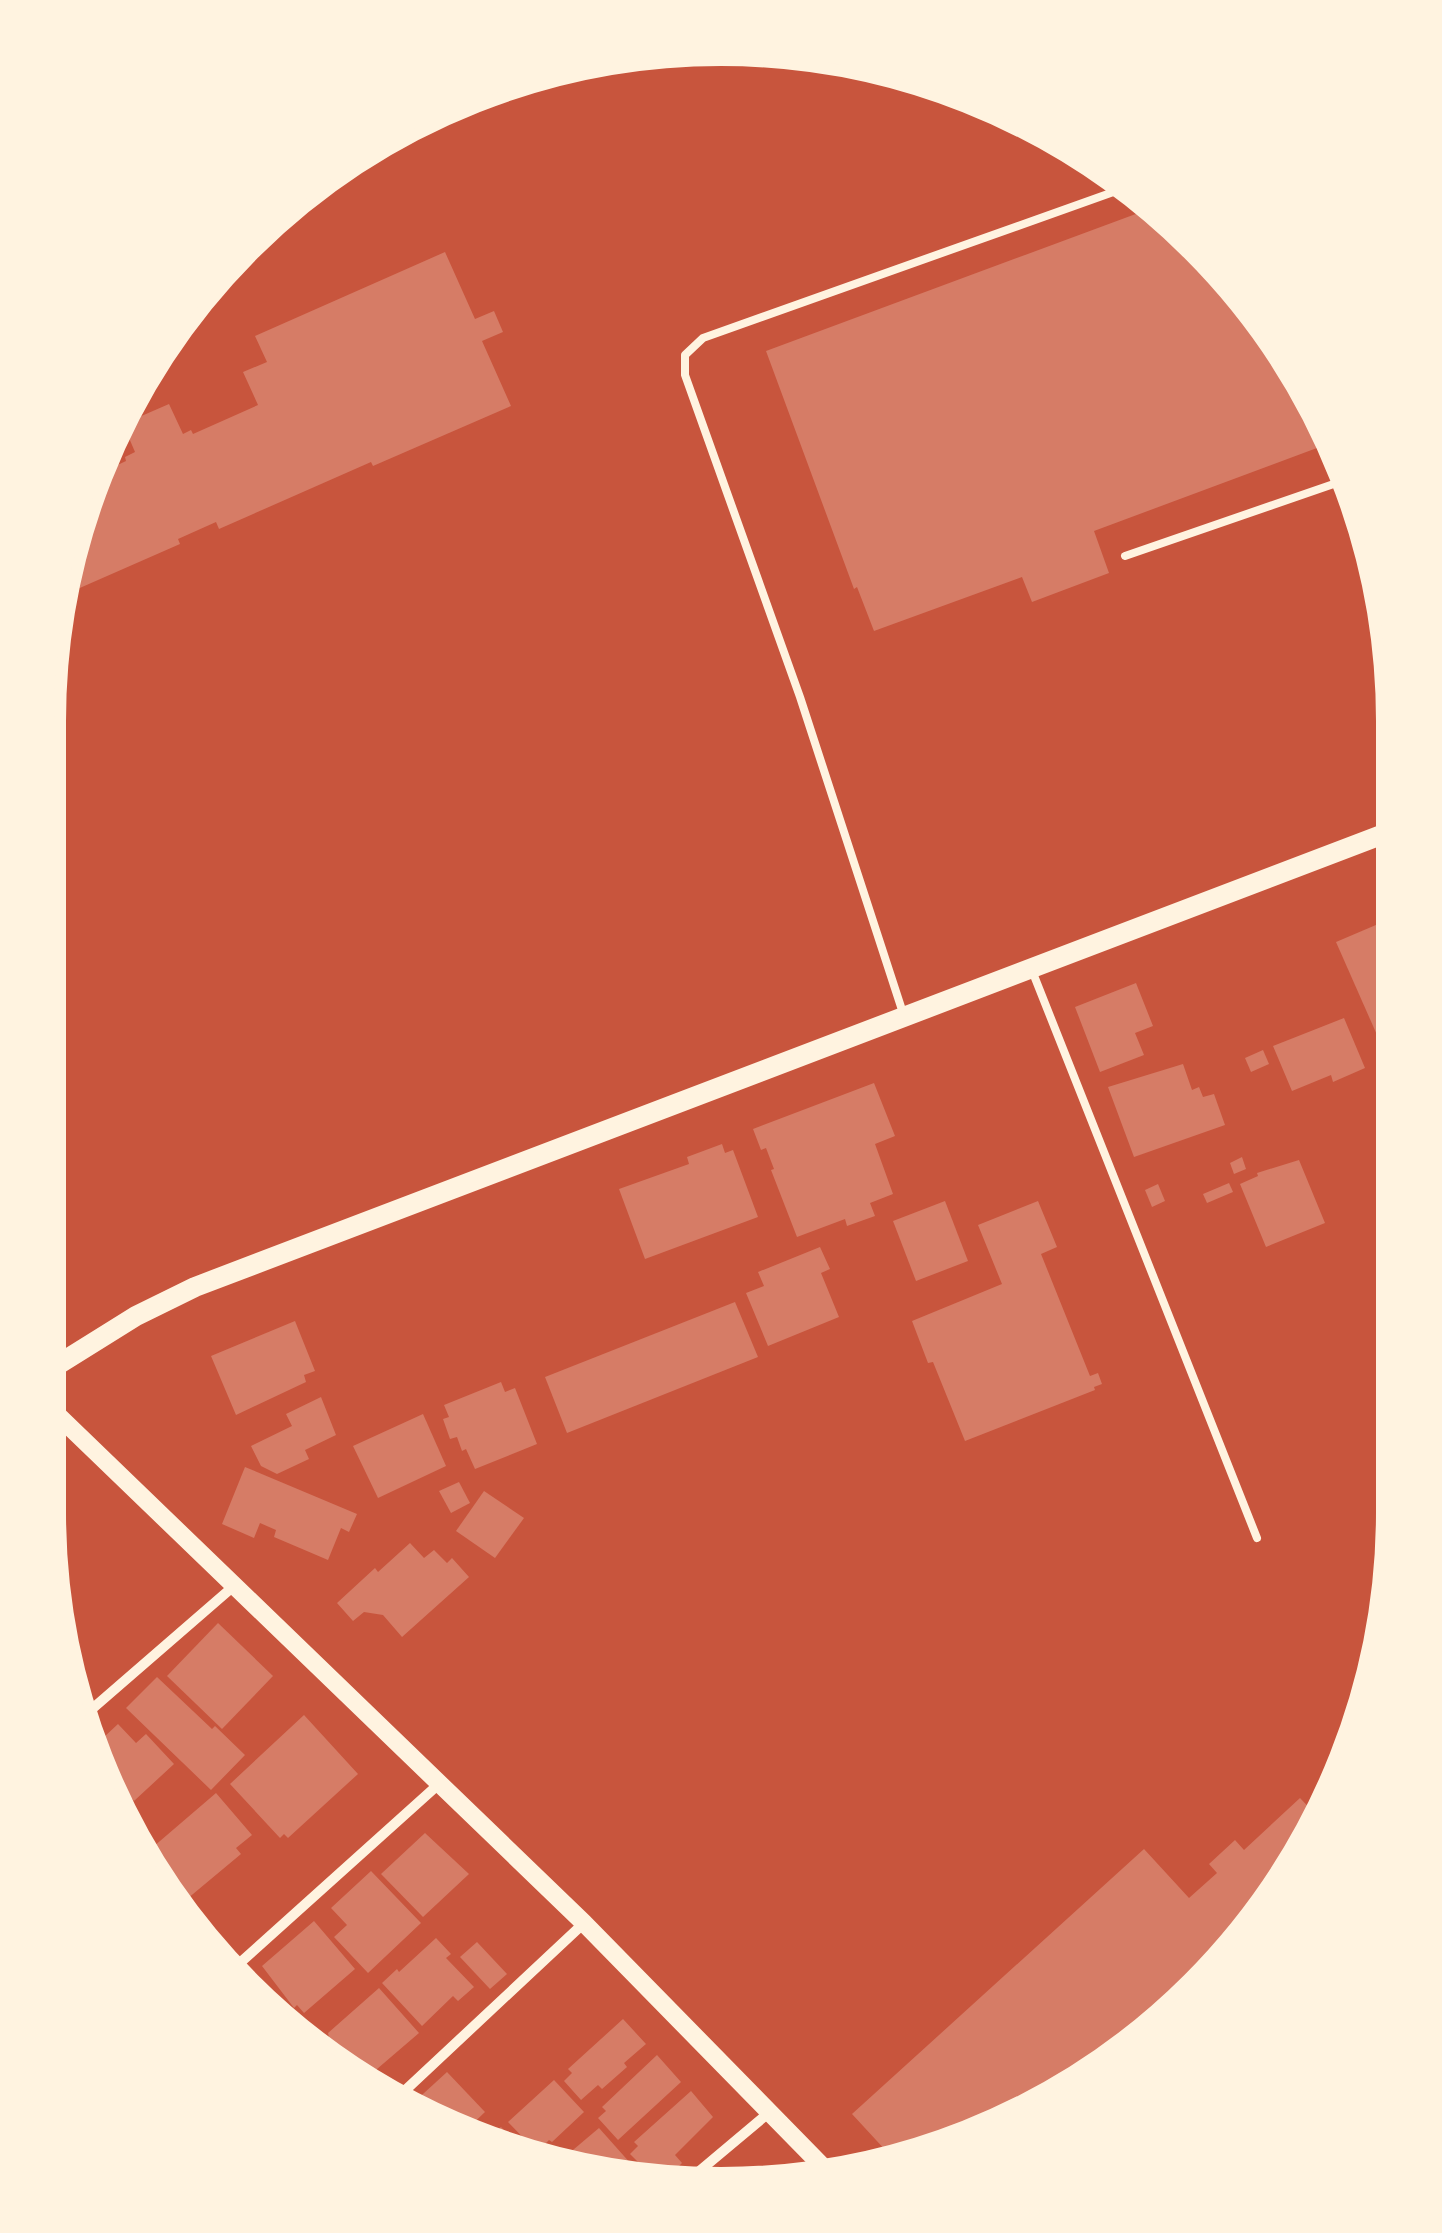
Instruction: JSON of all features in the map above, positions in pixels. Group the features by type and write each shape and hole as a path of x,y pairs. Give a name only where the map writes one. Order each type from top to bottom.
{"main road":[{"path":"60,1364 136,1316 195,1287 1382,835"}],"street":[{"path":"60,1417 584,1923 821,2165"},
{"path":"91,1710 236,1584"},
{"path":"239,1963 440,1782"},
{"path":"404,2092 584,1923"},
{"path":"698,2172 771,2111"}],"lane":[{"path":"904,1017 800,697 685,375 685,355 702,338 1115,191"},
{"path":"1124,556 1337,483"},
{"path":"1032,968 1257,1538"}],"building":[{"path":"1142,212 1218,285 1245,319 1271,354 1322,446 1094,531 1109,573 1032,602 1022,577 874,631 857,587 854,589 766,351"},
{"path":"445,252 475,319 494,311 503,332 482,341 511,406 219,529 216,522 178,539 180,544 73,591 110,469 135,452 127,432 133,420 169,404 183,434 191,430 193,434 258,405 243,372 267,362 255,336"},
{"path":"1382,922 1382,1046 1336,942"},
{"path":"1136,983 1153,1026 1135,1033 1144,1055 1100,1072 1075,1007"},
{"path":"1344,1018 1365,1068 1333,1082 1331,1075 1292,1091 1273,1046"},
{"path":"1263,1050 1269,1064 1251,1072 1245,1058"},
{"path":"1183,1064 1192,1090 1199,1087 1203,1097 1214,1094 1225,1125 1134,1157 1108,1087"},
{"path":"874,1083 895,1136 875,1144 893,1194 870,1203 875,1216 847,1226 845,1219 797,1237 766,1148 761,1150 753,1129"},
{"path":"722,1144 725,1153 733,1150 758,1217 645,1259 619,1189 689,1164 687,1157"},
{"path":"1242,1157 1246,1169 1234,1174 1230,1163"},
{"path":"1299,1160 1325,1223 1266,1247 1240,1184 1258,1176 1257,1173"},
{"path":"1229,1183 1233,1192 1207,1203 1203,1194"},
{"path":"1158,1184 1165,1201 1152,1207 1145,1190"},
{"path":"945,1201 968,1261 916,1281 893,1221"},
{"path":"1038,1201 1057,1247 1041,1254 1090,1376 1098,1373 1102,1384 965,1441 912,1321 1002,1284 978,1225"},
{"path":"820,1247 830,1269 821,1273 839,1317 768,1346 746,1293 764,1286 758,1272"},
{"path":"735,1302 758,1357 567,1433 545,1377"},
{"path":"295,1321 315,1371 304,1375 306,1382 236,1415 211,1356"},
{"path":"501,1382 505,1392 515,1388 537,1444 475,1469 457,1437 450,1439 443,1419 449,1417 444,1405"},
{"path":"321,1397 336,1435 305,1450 309,1459 277,1474 261,1466 251,1446 292,1426 286,1414"},
{"path":"423,1414 446,1466 378,1498 353,1446"},
{"path":"245,1467 357,1514 349,1532 341,1528 328,1560 274,1537 276,1530 260,1523 254,1538 222,1524"},
{"path":"459,1482 470,1503 451,1513 439,1491"},
{"path":"484,1491 524,1518 495,1558 456,1531"},
{"path":"410,1543 424,1558 434,1550 447,1563 452,1558 469,1577 402,1637 383,1615 364,1612 353,1621 337,1603"},
{"path":"218,1623 273,1676 222,1729 167,1676"},
{"path":"157,1677 245,1755 211,1790 126,1708"},
{"path":"304,1715 358,1774 288,1838 284,1834 280,1838 230,1784"},
{"path":"118,1724 136,1743 146,1734 174,1764 134,1801 126,1792 124,1794 101,1740"},
{"path":"216,1793 252,1835 236,1848 241,1854 187,1899 152,1848"},
{"path":"1300,1798 1311,1810 1271,1879 1218,1948 1157,2009 1088,2062 974,2123 886,2151 852,2114 1144,1849 1189,1898 1217,1873 1209,1864 1235,1840 1244,1850"},
{"path":"425,1833 469,1874 423,1917 381,1874"},
{"path":"371,1871 421,1923 368,1973 334,1937 347,1925 331,1908"},
{"path":"314,1921 355,1969 304,2013 297,2005 294,2008 262,1966"},
{"path":"436,1938 451,1954 446,1958 474,1987 458,2001 453,1996 422,2026 382,1983"},
{"path":"477,1942 507,1974 490,1989 460,1957"},
{"path":"379,1988 419,2033 372,2073 331,2045 328,2033"},
{"path":"623,2019 646,2044 602,2089 598,2085 581,2100 564,2081 572,2073 568,2069"},
{"path":"657,2055 681,2082 618,2140 598,2118 606,2111 602,2107"},
{"path":"447,2072 485,2112 472,2124 418,2099"},
{"path":"554,2080 584,2112 541,2148 529,2144 508,2122"},
{"path":"691,2091 713,2117 675,2155 682,2163 674,2171 644,2168 630,2154 638,2146 634,2142"},
{"path":"501,2127 512,2139 509,2138 494,2133"},
{"path":"599,2128 634,2167 592,2160 568,2154"}]}
